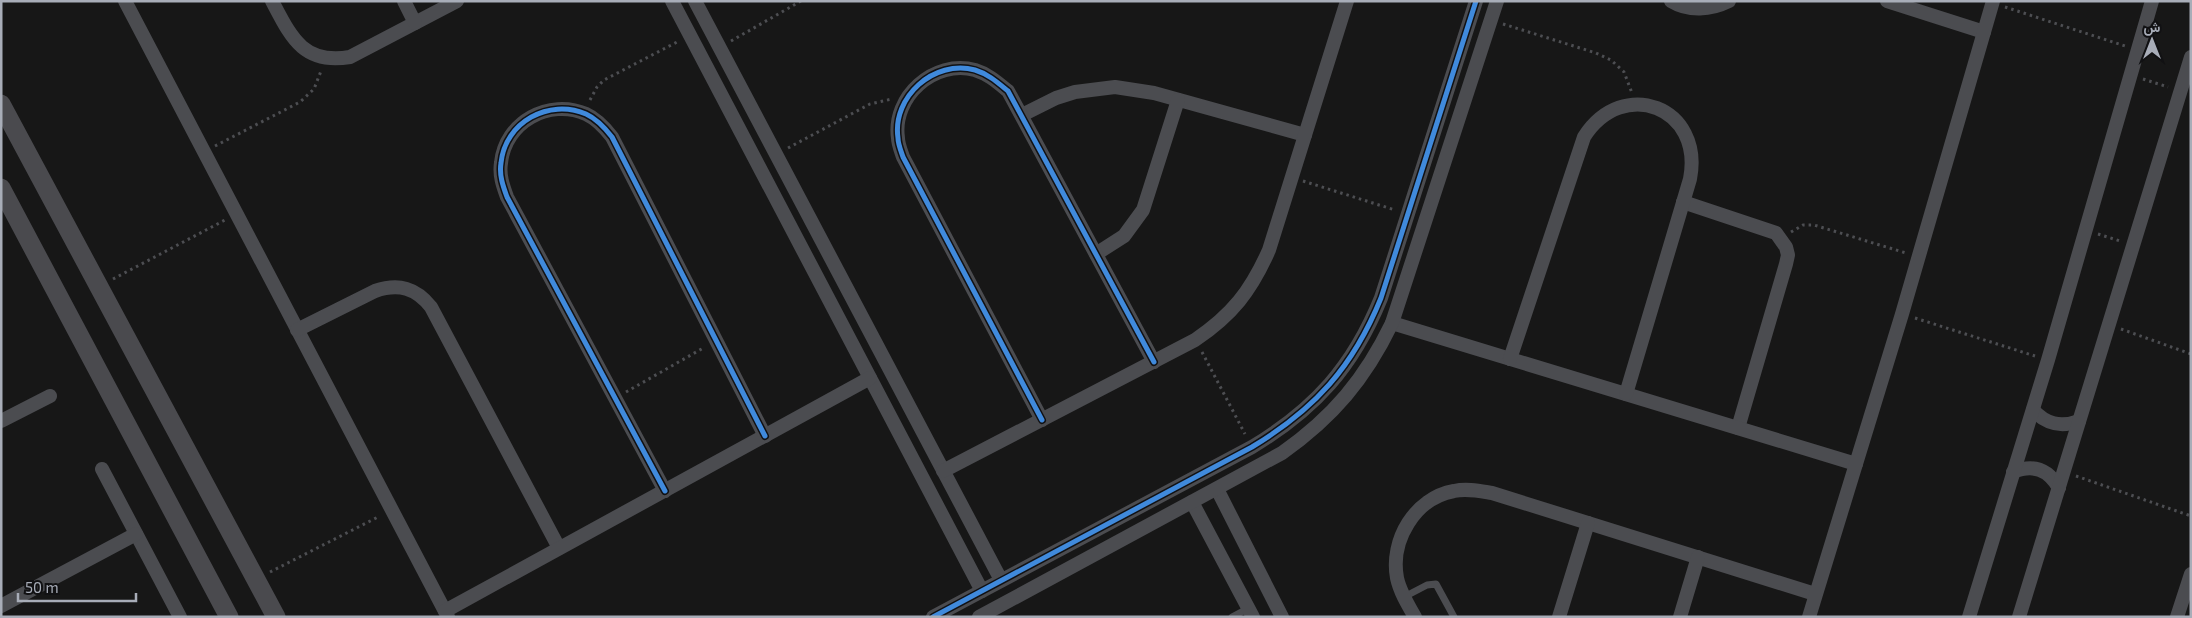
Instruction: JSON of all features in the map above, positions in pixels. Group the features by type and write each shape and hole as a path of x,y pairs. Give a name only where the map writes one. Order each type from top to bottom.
{"street":[{"path":"125,1 446,614 559,548 870,378"},
{"path":"272,1 290,36 299,46 323,58 336,59 350,57 457,1"},
{"path":"404,1 416,23"},
{"path":"672,1 982,591"},
{"path":"695,1 1001,580"},
{"path":"943,471 1195,340 1215,326 1232,310 1256,279 1269,250 1347,1"},
{"path":"933,617 1252,447 1300,415 1340,374 1370,325 1381,298 1476,1"},
{"path":"979,617 1282,453 1328,417 1365,373 1380,349 1392,323 1497,1"},
{"path":"1671,1 1694,9 1712,8 1729,1"},
{"path":"1887,1 1984,32"},
{"path":"1969,617 2048,360 2152,1"},
{"path":"1808,617 1902,314 1993,2"},
{"path":"2019,617 2191,57"},
{"path":"1042,420 903,157 898,138 898,118 906,99 918,84 935,73 954,68 974,70 992,78 1008,90 1154,362"},
{"path":"1022,114 1056,98 1095,88 1134,89 1305,135"},
{"path":"1096,254 1124,236 1143,210 1178,100"},
{"path":"1510,359 1584,138 1592,124 1604,114 1618,107 1633,104 1649,106 1664,111 1686,133 1692,148 1693,163 1626,394"},
{"path":"2,106 256,579 274,616"},
{"path":"664,491 507,197 502,181 500,164 504,148 512,133 524,121 538,113 555,109 572,109 588,115 602,124 612,137 765,436"},
{"path":"773,192 791,182"},
{"path":"1,188 229,617"},
{"path":"1683,202 1768,229 1782,239 1788,256 1738,428"},
{"path":"297,330 375,291 388,287 412,290 423,297 431,307 559,548"},
{"path":"1392,323 1856,464"},
{"path":"1,421 50,396"},
{"path":"2032,410 2040,417 2054,424 2069,425 2079,421"},
{"path":"2014,472 2024,468 2035,468 2054,478 2059,488"},
{"path":"102,469 180,617"},
{"path":"1216,490 1282,617"},
{"path":"1415,617 1404,597 1398,579 1395,560 1399,541 1407,523 1420,508 1435,497 1454,491 1473,490 1492,493 1816,594"},
{"path":"1192,502 1251,612"},
{"path":"1560,617 1588,523"},
{"path":"1,606 136,534"},
{"path":"1680,617 1698,557"},
{"path":"2177,617 2191,574"}],"lane":[{"path":"1404,597 1428,585 1436,584 1454,617"},
{"path":"1232,617 1251,612"}],"path":[{"path":"720,48 802,1"},
{"path":"1993,2 2138,50"},
{"path":"1491,20 1596,53 1611,60 1624,72 1631,87 1633,104"},
{"path":"588,115 592,96 604,80 690,35"},
{"path":"204,152 300,102 314,89 320,74 323,58"},
{"path":"2130,75 2180,91"},
{"path":"776,155 870,104 881,100 906,99"},
{"path":"1292,177 1408,214"},
{"path":"99,286 236,214"},
{"path":"1782,239 1794,229 1804,225 1814,225 1919,257"},
{"path":"2085,230 2133,245"},
{"path":"1902,314 2048,360"},
{"path":"2109,325 2191,354"},
{"path":"615,398 717,340"},
{"path":"1195,340 1252,447"},
{"path":"2064,472 2191,516"},
{"path":"256,579 391,510"}],"cycle path":[{"path":"933,617 1252,447 1295,417 1330,384 1358,345 1381,298 1476,1"},
{"path":"1042,420 903,157 900,148 898,123 902,109 909,96 919,84 931,76 945,70 960,68 975,70 996,81 1008,91 1154,362"},
{"path":"665,491 507,197 501,172 504,148 520,125 531,117 558,109 572,110 594,118 612,137 765,436"}]}
